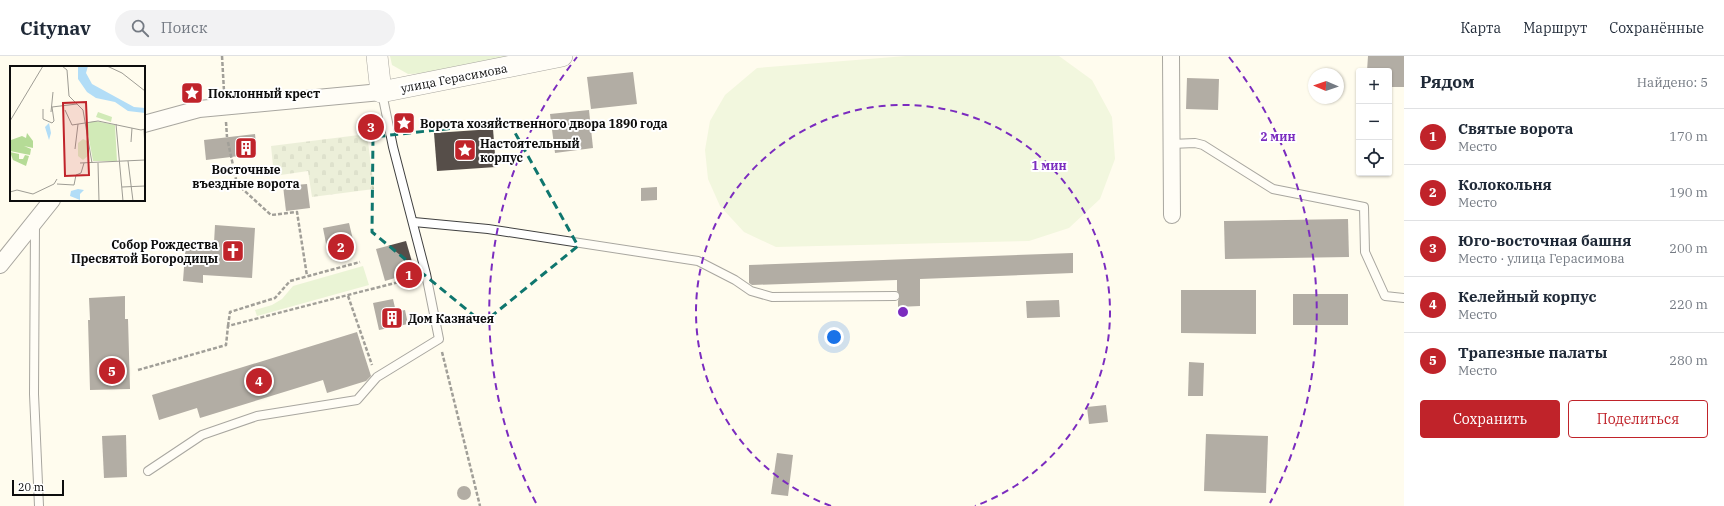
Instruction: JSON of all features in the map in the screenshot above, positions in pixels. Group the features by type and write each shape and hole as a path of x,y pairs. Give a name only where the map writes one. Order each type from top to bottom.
{"street":[{"path":"145,124 199,109 381,92 377,56"},
{"name":"улица Герасимова","path":"381,92 562,56"},
{"path":"1170,56 1172,215"},
{"path":"0,265 51,201"}],"lane":[{"path":"148,471 202,435 257,416 356,400 377,377 439,339 414,222 393,147 381,92"},
{"path":"1171,144 1203,145 1273,189 1364,207 1365,252 1385,296 1404,298"},
{"path":"35,220 34,394 39,506"},
{"path":"414,222 488,229 698,261 735,280 752,291 772,296 895,296"}],"path":[{"path":"222,56 223,78"},
{"path":"228,142 237,184 271,215 297,212 307,276"},
{"path":"138,370 226,345 230,312 275,298 290,282 360,262"},
{"path":"228,326 348,296 426,274"},
{"path":"348,296 377,377"},
{"path":"439,339 480,506"}],"highlighted area":[{"path":"509,122 578,246 483,323 372,232 373,137"}],"green space":[{"path":"390,56 512,56 432,73 408,74 392,65"},
{"path":"906,56 1059,56 1092,80 1112,117 1115,159 1100,199 1069,228 1029,241 776,247 744,232 720,206 708,179 705,150 710,121 725,95 757,68"},
{"path":"367,134 374,189 312,197 308,171 274,176 271,146"},
{"path":"363,266 369,285 257,316 255,310 272,305 282,299 293,286"}],"building":[{"path":"1368,56 1404,56 1404,87 1392,87 1392,68 1367,68"},
{"path":"633,72 637,104 591,109 587,77"},
{"path":"1187,78 1219,79 1218,110 1186,109"},
{"path":"589,110 593,148 555,153 550,114"},
{"path":"368,118 374,118 379,123 377,132 374,134 368,134 363,129 363,123"},
{"path":"493,129 496,167 437,171 434,133"},
{"name":"Восточные въездные ворота","path":"255,134 257,154 206,160 204,140"},
{"path":"307,184 310,208 286,211 283,186"},
{"path":"657,187 657,200 641,201 641,188"},
{"path":"1348,219 1349,257 1225,259 1224,221"},
{"path":"349,223 355,248 328,254 323,228"},
{"name":"Собор Рождества Пресвятой Богородицы","path":"215,225 255,228 252,278 203,275 203,283 183,281 186,241 214,243"},
{"path":"406,241 415,272 385,281 376,249"},
{"path":"1073,253 1073,273 920,279 920,306 898,307 900,296 897,291 897,280 752,285 749,283 749,265"},
{"path":"1181,290 1256,290 1256,334 1181,333"},
{"path":"1293,294 1348,294 1348,325 1293,325"},
{"path":"125,296 125,319 128,319 130,389 90,390 88,320 90,320 89,298"},
{"name":"Дом Казначея","path":"393,299 396,312 405,310 408,324 379,330 373,303"},
{"path":"1059,300 1060,317 1027,318 1026,301"},
{"path":"357,332 371,376 366,381 327,393 323,380 200,418 197,408 159,420 152,395"},
{"path":"1189,362 1204,363 1203,396 1188,396"},
{"path":"1106,405 1108,422 1089,424 1087,407"},
{"path":"1206,434 1268,436 1266,493 1204,491"},
{"path":"126,435 127,477 104,478 102,436"},
{"path":"777,453 793,455 788,496 771,494"},
{"path":"461,486 467,486 471,490 471,496 467,500 461,500 457,496 457,490"}],"place":[{"name":"Поклонный крест","path":"192,93"},
{"name":"Ворота хозяйственного двора 1890 года","path":"404,123"},
{"name":"Юго-восточная башня","path":"371,127"},
{"name":"Восточные въездные ворота","path":"246,148"},
{"name":"Настоятельный корпус","path":"465,150"},
{"name":"Колокольня","path":"341,247"},
{"name":"Собор Рождества Пресвятой Богородицы","path":"233,251"},
{"name":"Святые ворота","path":"409,275"},
{"name":"Дом Казначея","path":"392,318"},
{"name":"Трапезные палаты","path":"112,371"},
{"name":"Келейный корпус","path":"259,381"}]}
